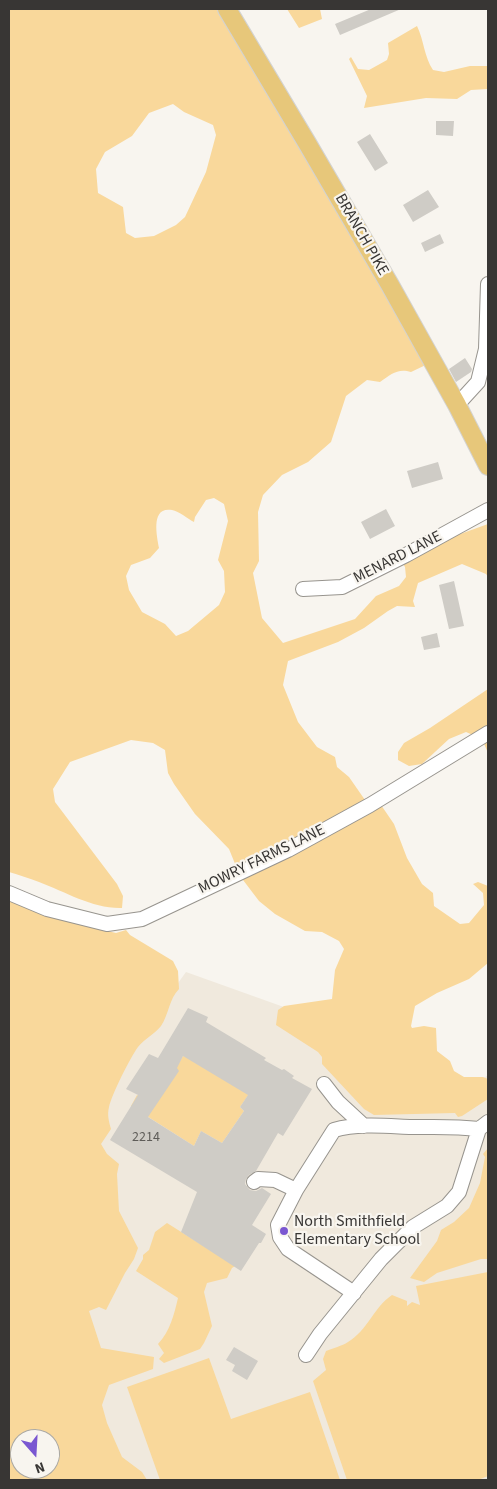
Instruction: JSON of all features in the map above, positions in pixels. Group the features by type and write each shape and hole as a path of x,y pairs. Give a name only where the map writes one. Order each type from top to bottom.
{"main road":[{"name":"BRANCH PIKE","path":"227,9 312,150 457,405 488,466"}],"street":[{"path":"457,405 478,382 486,349 488,284"},
{"name":"MENARD LANE","path":"303,589 342,587 406,556 488,510"},
{"name":"MOWRY FARMS LANE","path":"13,898 47,909 107,924 142,918 288,850 370,805 488,733"},
{"path":"324,1084 338,1102 364,1126"},
{"path":"306,1355 320,1334 354,1293 381,1259 406,1233 447,1206 459,1192 483,1126 347,1126 334,1130 296,1190 278,1225 280,1237 288,1249 354,1293"},
{"path":"254,1182 258,1179 275,1180 296,1190"}],"shaded area":[{"path":"9,9 227,9 432,362 411,372 395,372 380,382 367,380 346,396 331,442 308,462 282,475 263,495 258,512 259,561 253,573 262,618 283,643 355,619 376,596 399,586 406,577 405,567 402,562 438,542 488,524 488,577 486,574 462,564 418,583 413,601 415,607 397,606 364,628 338,642 288,661 283,685 298,722 317,747 335,757 337,767 349,777 365,800 381,805 394,824 407,858 422,884 433,893 434,906 460,924 469,923 484,905 483,893 473,884 478,882 488,886 488,963 469,979 437,993 415,1006 411,1026 412,1028 424,1026 436,1028 437,1051 450,1061 454,1071 464,1077 483,1077 488,1079 488,1099 458,1117 455,1113 374,1115 364,1109 322,1064 322,1057 318,1052 276,1025 278,1010 284,1006 332,999 335,970 344,949 339,941 322,932 305,931 275,914 259,901 240,876 229,849 195,814 174,784 168,773 165,750 153,743 131,740 70,762 53,789 55,802 117,884 123,896 122,908 111,908 90,903 9,872","holes":["173,104 184,112 213,125 216,135 206,172 185,217 176,225 154,236 135,238 126,233 123,207 98,193 96,169 105,152 132,136 149,113","214,498 224,504 228,521 218,560 224,571 225,592 219,605 188,631 176,636 165,624 142,612 129,590 126,576 131,565 150,558 159,548 156,523 160,513 165,510 172,510 194,522 195,517 206,500"]},
{"path":"287,9 320,9 322,19 299,28"},
{"path":"417,26 433,70 444,72 470,66 488,66 488,89 471,90 457,99 426,98 364,108 367,96 349,59 351,57 358,69 369,70 387,60 389,54 388,43"},
{"path":"488,689 488,753 482,739 466,732 449,739 422,764 409,766 398,760 398,752 404,743"},
{"path":"9,896 103,930 116,933 126,930 130,935 173,961 178,971 179,989 173,997 166,1017 156,1032 140,1044 117,1085 109,1107 108,1116 111,1129 101,1144 107,1154 119,1164 117,1174 119,1211 138,1248 106,1310 99,1307 89,1311 101,1348 154,1357 153,1369 109,1385 102,1405 107,1423 122,1457 142,1472 147,1480 9,1480"},
{"name":"North Smithfield Elementary School","path":"186,972 390,1045 460,1095 488,1075 488,1480 103,1480 70,1357 90,1105"},
{"path":"183,1056 258,1081 240,1107 244,1111 222,1143 201,1131 194,1146 131,1106 137,1095 155,1105"},
{"path":"488,1148 488,1259 481,1259 437,1273 424,1282 410,1278 437,1241 441,1230 454,1222 469,1208 480,1183 485,1157 483,1154"},
{"path":"167,1223 235,1266 227,1278 207,1283 204,1292 212,1326 200,1349 164,1363 159,1359 164,1353 158,1344 169,1328 178,1298 136,1271 143,1259 143,1255 149,1250 155,1232"},
{"path":"488,1272 488,1476 478,1480 347,1480 313,1381 326,1370 323,1359 326,1351 343,1345 355,1337 380,1306 392,1295 407,1301 407,1306 412,1302 420,1305 416,1286"},
{"path":"209,1358 231,1419 310,1392 340,1480 160,1480 127,1387"}],"building":[{"path":"371,9 401,9 340,35 335,24"},
{"path":"436,121 454,121 453,136 436,135"},
{"path":"370,134 388,163 375,171 357,142"},
{"path":"428,190 439,207 413,222 403,205"},
{"path":"440,234 444,243 425,252 421,243"},
{"path":"465,358 472,369 471,372 456,382 449,369"},
{"path":"438,462 443,479 412,488 407,471"},
{"path":"386,509 395,526 370,539 361,522"},
{"path":"454,581 464,626 449,629 439,585"},
{"path":"437,633 440,647 424,650 421,637"},
{"path":"188,1008 208,1017 206,1022 266,1058 264,1060 282,1070 284,1069 294,1076 292,1078 312,1089 283,1136 278,1133 256,1171 246,1179 245,1184 250,1190 256,1191 262,1188 271,1194 252,1225 266,1234 241,1271 181,1232 197,1192 110,1140 138,1095 126,1089 149,1054 158,1058","holes":["183,1056 248,1095 240,1107 244,1111 222,1143 201,1131 194,1146 148,1117 179,1071 177,1068"]},
{"path":"234,1347 258,1361 247,1380 232,1371 235,1365 226,1360"}],"place":[{"name":"North Smithfield Elementary School","path":"284,1231"}]}
